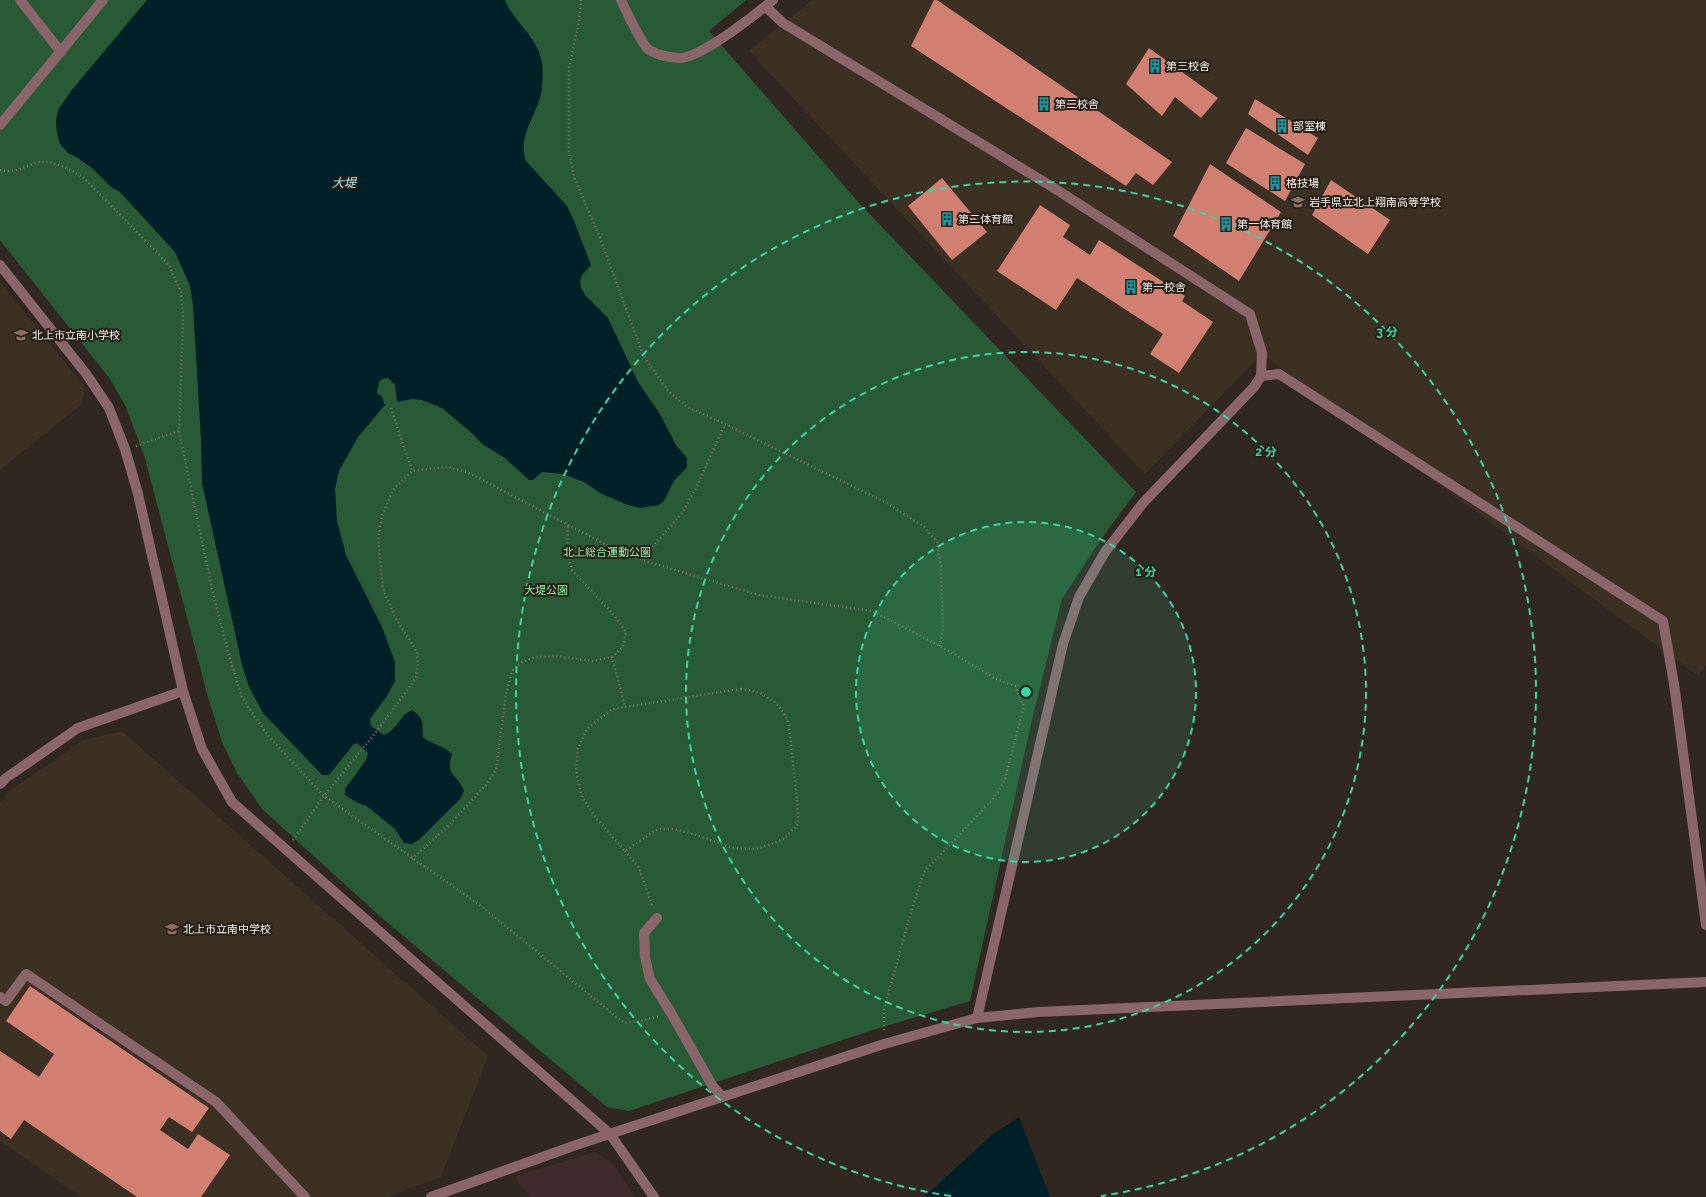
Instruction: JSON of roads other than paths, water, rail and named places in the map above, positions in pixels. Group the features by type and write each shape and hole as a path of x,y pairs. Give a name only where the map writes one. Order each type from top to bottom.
{"street":[{"path":"20,0 61,52"},
{"path":"0,125 103,0"},
{"path":"621,0 647,48 670,58 685,57 701,51 770,3 783,23 1054,188 1250,314 1262,353 1261,376 1234,409 1143,503 1106,552 1079,597 1064,644 977,1018"},
{"path":"0,264 87,375 109,408 125,449 138,494 183,691 202,749 232,802 610,1134 654,1197"},
{"path":"1261,376 1279,374 1663,621 1674,684 1706,925"},
{"path":"2,778 78,728 183,691"},
{"path":"657,918 644,933 645,957 650,979 672,1013 712,1086 722,1097"},
{"path":"0,997 6,1002 26,974 216,1102 305,1197"},
{"path":"431,1197 610,1134 722,1097 884,1044 977,1018 1038,1012 1706,982"}],"water":[{"name":"大堤","path":"147,0 505,0 514,16 536,45 540,53 542,63 543,78 541,94 525,135 524,152 526,161 567,206 591,265 582,275 580,282 581,288 585,295 608,318 638,382 660,414 676,445 687,458 687,467 674,481 664,501 659,505 640,508 628,505 602,494 584,482 563,474 542,472 533,480 529,480 505,458 482,444 473,434 442,408 422,400 412,399 397,402 395,385 388,378 382,379 379,382 377,393 382,397 385,405 358,437 339,471 335,489 337,521 346,555 382,627 395,662 395,681 387,696 370,719 371,726 384,735 392,730 404,715 412,710 422,721 423,737 452,754 450,762 451,771 464,791 461,798 420,839 412,844 404,843 395,829 368,807 345,795 345,789 366,760 368,753 357,743 353,745 329,775 322,775 263,713 249,687 242,665 202,483 201,439 193,305 190,286 175,252 120,192 111,187 92,168 68,153 60,144 56,121 58,110 71,91"},
{"path":"1019,1117 1050,1197 924,1197 993,1134"}],"place":[{"name":"第三校舎","path":"1155,66"},
{"name":"第二校舎","path":"1044,104"},
{"name":"部室棟","path":"1282,126"},
{"name":"格技場","path":"1275,183"},
{"name":"岩手県立北上翔南高等学校","path":"1298,202"},
{"name":"第二体育館","path":"947,219"},
{"name":"第一体育館","path":"1226,224"},
{"name":"第一校舎","path":"1131,287"},
{"name":"北上市立南小学校","path":"21,335"},
{"name":"北上市立南中学校","path":"172,929"}],"park label":[{"name":"北上総合運動公園","path":"607,552"},
{"name":"大堤公園","path":"546,590"}]}
